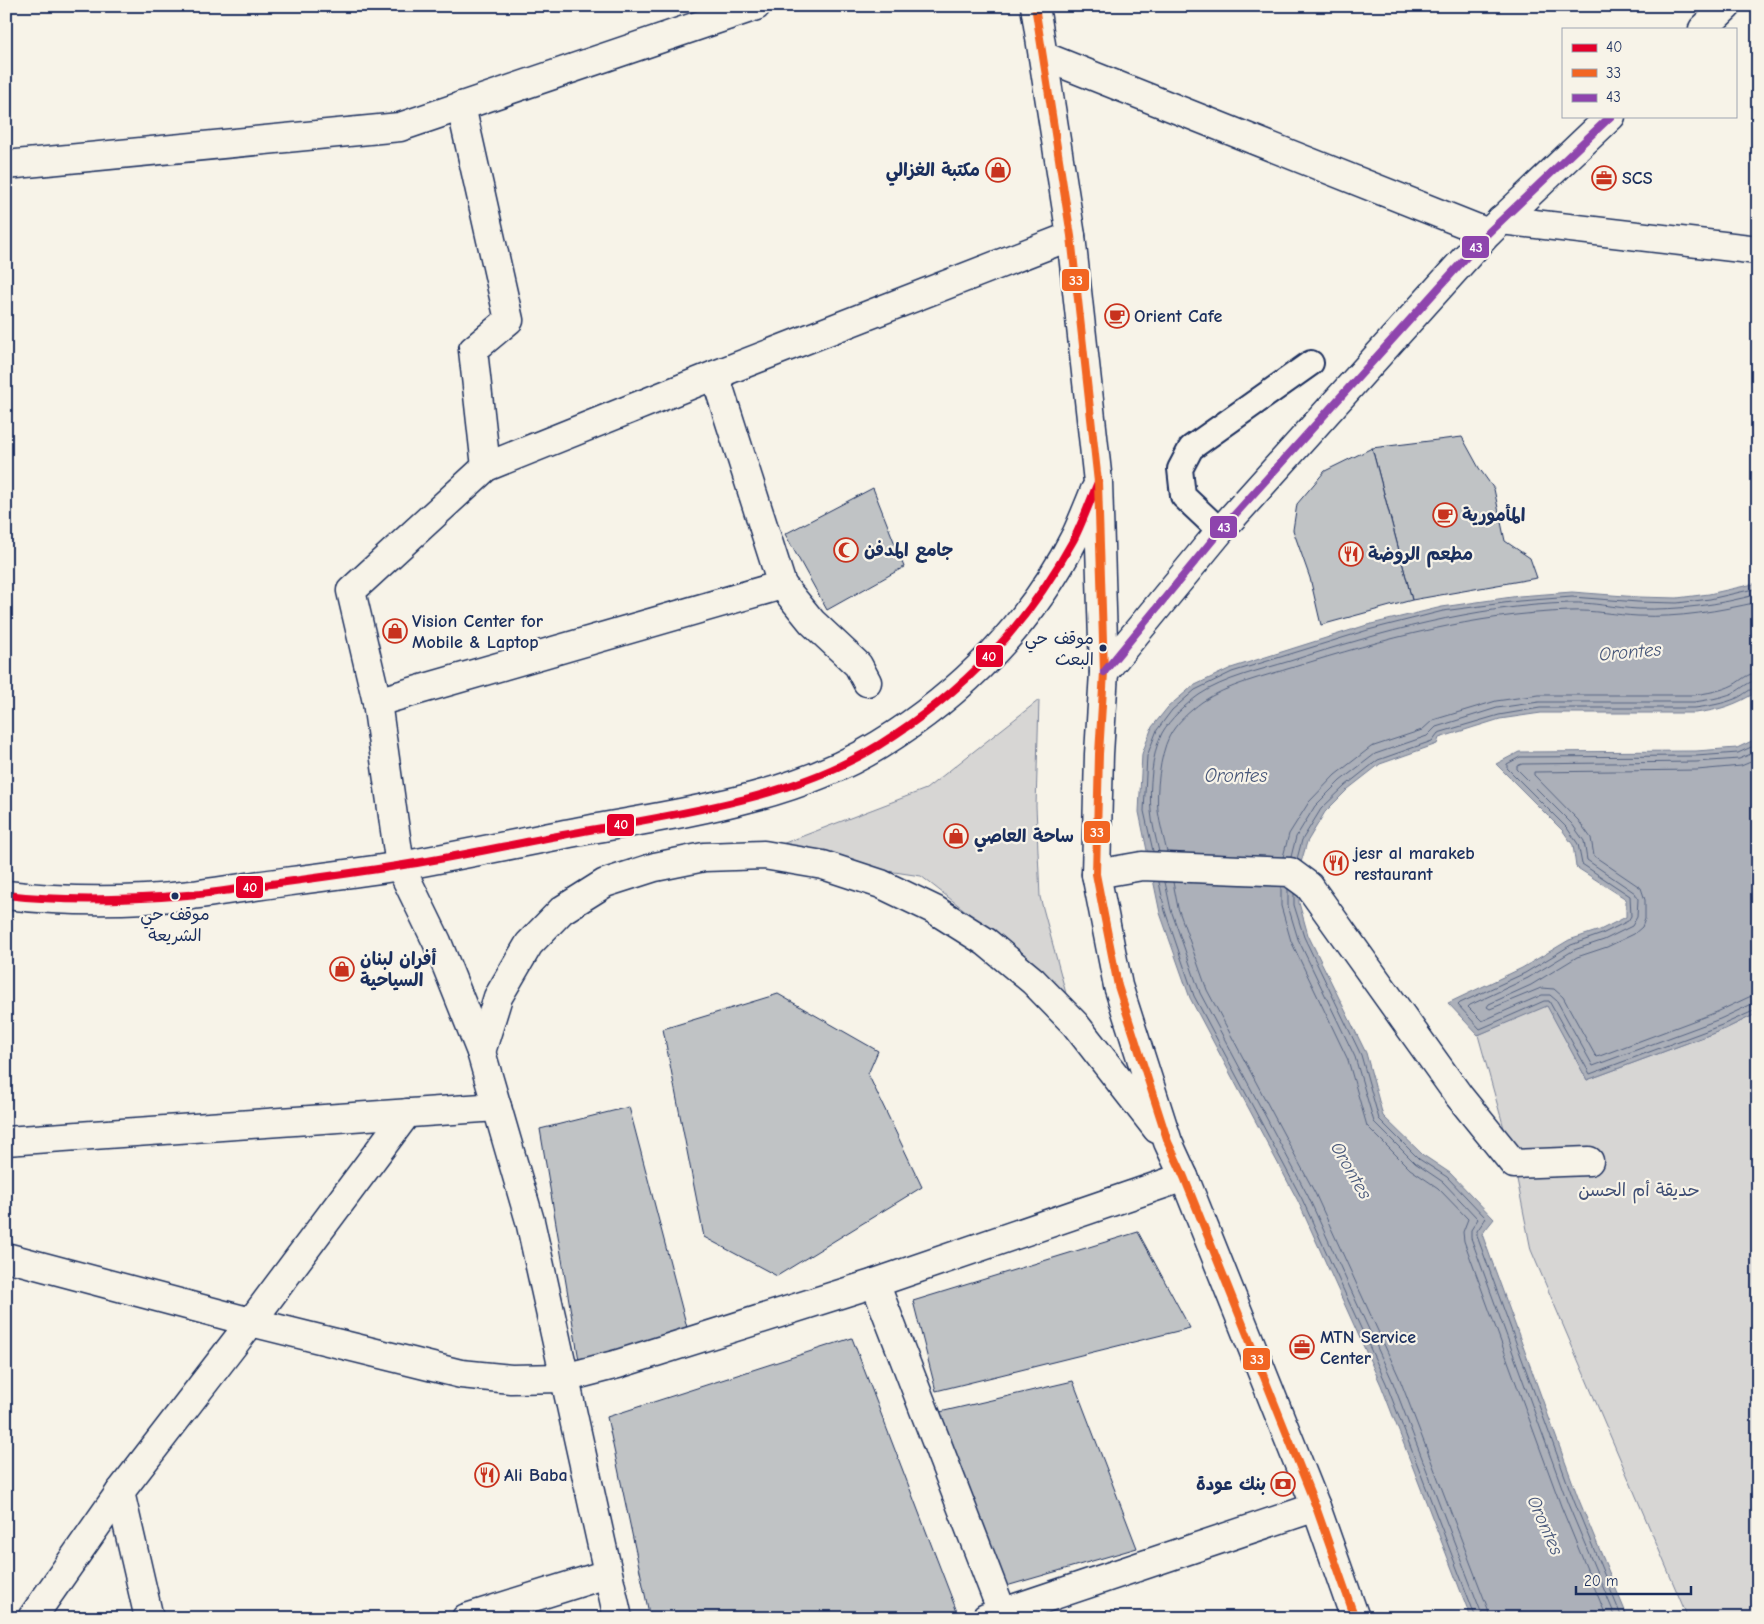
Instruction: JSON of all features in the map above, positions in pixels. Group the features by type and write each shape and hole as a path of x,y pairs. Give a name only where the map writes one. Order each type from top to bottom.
{"street":[{"path":"6,165 400,127 756,6"},
{"path":"1035,6 1071,236 1098,482 1104,672 1099,754 1096,874 1118,986 1168,1142 1184,1177 1316,1507 1355,1618"},
{"path":"1705,28 1727,6"},
{"path":"1043,56 1495,227 1758,250"},
{"path":"461,106 509,320 473,350 486,467"},
{"path":"1104,672 1220,531 1495,227 1609,118"},
{"path":"618,1618 530,1221 482,1052 437,942 400,866 377,702 351,590 486,467 1071,236"},
{"path":"715,375 782,585 812,622 858,664 867,682"},
{"path":"6,895 27,898 108,900 189,895 400,866 711,806 768,793 824,773 876,747 925,715 970,677 1010,634 1046,587 1075,536 1098,482"},
{"path":"377,702 782,585"},
{"path":"482,1052 498,997 529,944 562,910 605,882 655,867 704,857 764,855 823,865 881,884 935,910 986,942 1033,981 1075,1024 1168,1142"},
{"path":"1096,874 1142,866 1290,872 1309,886 1459,1096 1514,1164 1589,1162"},
{"path":"6,1141 497,1107"},
{"path":"32,1618 120,1492 251,1322 406,1113"},
{"path":"6,1257 251,1322 461,1374 511,1379 564,1378 618,1364 875,1283 1184,1177"},
{"path":"875,1283 994,1615 1316,1507"},
{"path":"120,1492 149,1618"},
{"path":"466,1618 607,1574"}],"lane":[{"path":"1220,531 1183,496 1180,469 1190,448 1311,363"}],"green space":[{"path":"1039,700 1036,806 1040,897 1075,1027 1008,944 921,876 761,852 926,789"},
{"name":"حديقة أم الحسن","path":"1547,1005 1587,1080 1725,1029 1758,1013 1758,1618 1688,1618 1531,1250 1514,1164 1478,1035"}],"water":[{"name":"Orontes","path":"1758,583 1758,691 1735,703 1704,712 1541,713 1500,719 1439,738 1437,744 1380,764 1348,789 1325,812 1307,842 1300,866 1299,903 1308,935 1366,1053 1383,1116 1423,1155 1450,1173 1494,1219 1482,1234 1579,1500 1628,1618 1471,1618 1381,1385 1298,1201 1190,998 1160,913 1139,812 1142,754 1152,727 1168,707 1193,686 1231,668 1367,625 1442,607 1519,596 1572,592 1677,598 1709,594"},
{"path":"1758,738 1758,1013 1725,1029 1587,1080 1547,1006 1478,1035 1448,1003 1522,968 1569,940 1600,930 1626,917 1626,899 1576,867 1573,845 1563,831 1496,764 1519,752 1696,751 1737,748"}],"building":[{"name":"المأمورية","path":"1462,437 1479,468 1494,489 1505,541 1530,558 1537,578 1412,600 1372,448"},
{"name":"مطعم الروضة","path":"1372,448 1412,600 1321,625 1310,578 1293,530 1297,504 1325,471"},
{"name":"جامع المدفن","path":"873,488 904,567 827,610 785,534"},
{"path":"778,994 878,1051 868,1074 922,1187 777,1276 704,1237 663,1029"},
{"path":"629,1107 689,1335 581,1372 540,1129"},
{"path":"1138,1232 1190,1328 936,1391 913,1301"},
{"path":"852,1338 959,1617 650,1618 607,1417"},
{"path":"1073,1381 1137,1548 1003,1587 940,1412"}],"transit line":[{"name":"33","path":"1035,6 1071,236 1098,482 1104,672 1099,754 1096,874 1118,986 1168,1142 1184,1177 1316,1507 1355,1618"},
{"name":"43","path":"1104,672 1220,531 1488,233 1609,118"},
{"name":"40","path":"6,895 74,899 119,899 212,893 439,859 684,813 726,804 805,780 843,764 879,745 939,703 966,680 1013,629 1035,601 1074,539 1098,482"}],"place":[{"name":"مكتبة الغزالي","path":"998,170"},
{"name":"SCS","path":"1604,178"},
{"name":"Orient Cafe","path":"1117,316"},
{"name":"المأمورية","path":"1445,515"},
{"name":"جامع المدفن","path":"846,550"},
{"name":"مطعم الروضة","path":"1351,554"},
{"name":"Vision Center for Mobile & Laptop","path":"395,631"},
{"name":"موقف حي البعث","path":"1103,648"},
{"name":"ساحة العاصي","path":"956,836"},
{"name":"jesr al marakeb restaurant","path":"1336,863"},
{"name":"موقف حي الشريعة","path":"175,896"},
{"name":"أفران لبنان السياحية","path":"342,969"},
{"name":"MTN Service Center","path":"1302,1347"},
{"name":"Ali Baba","path":"487,1475"},
{"name":"بنك عودة","path":"1283,1484"}]}
